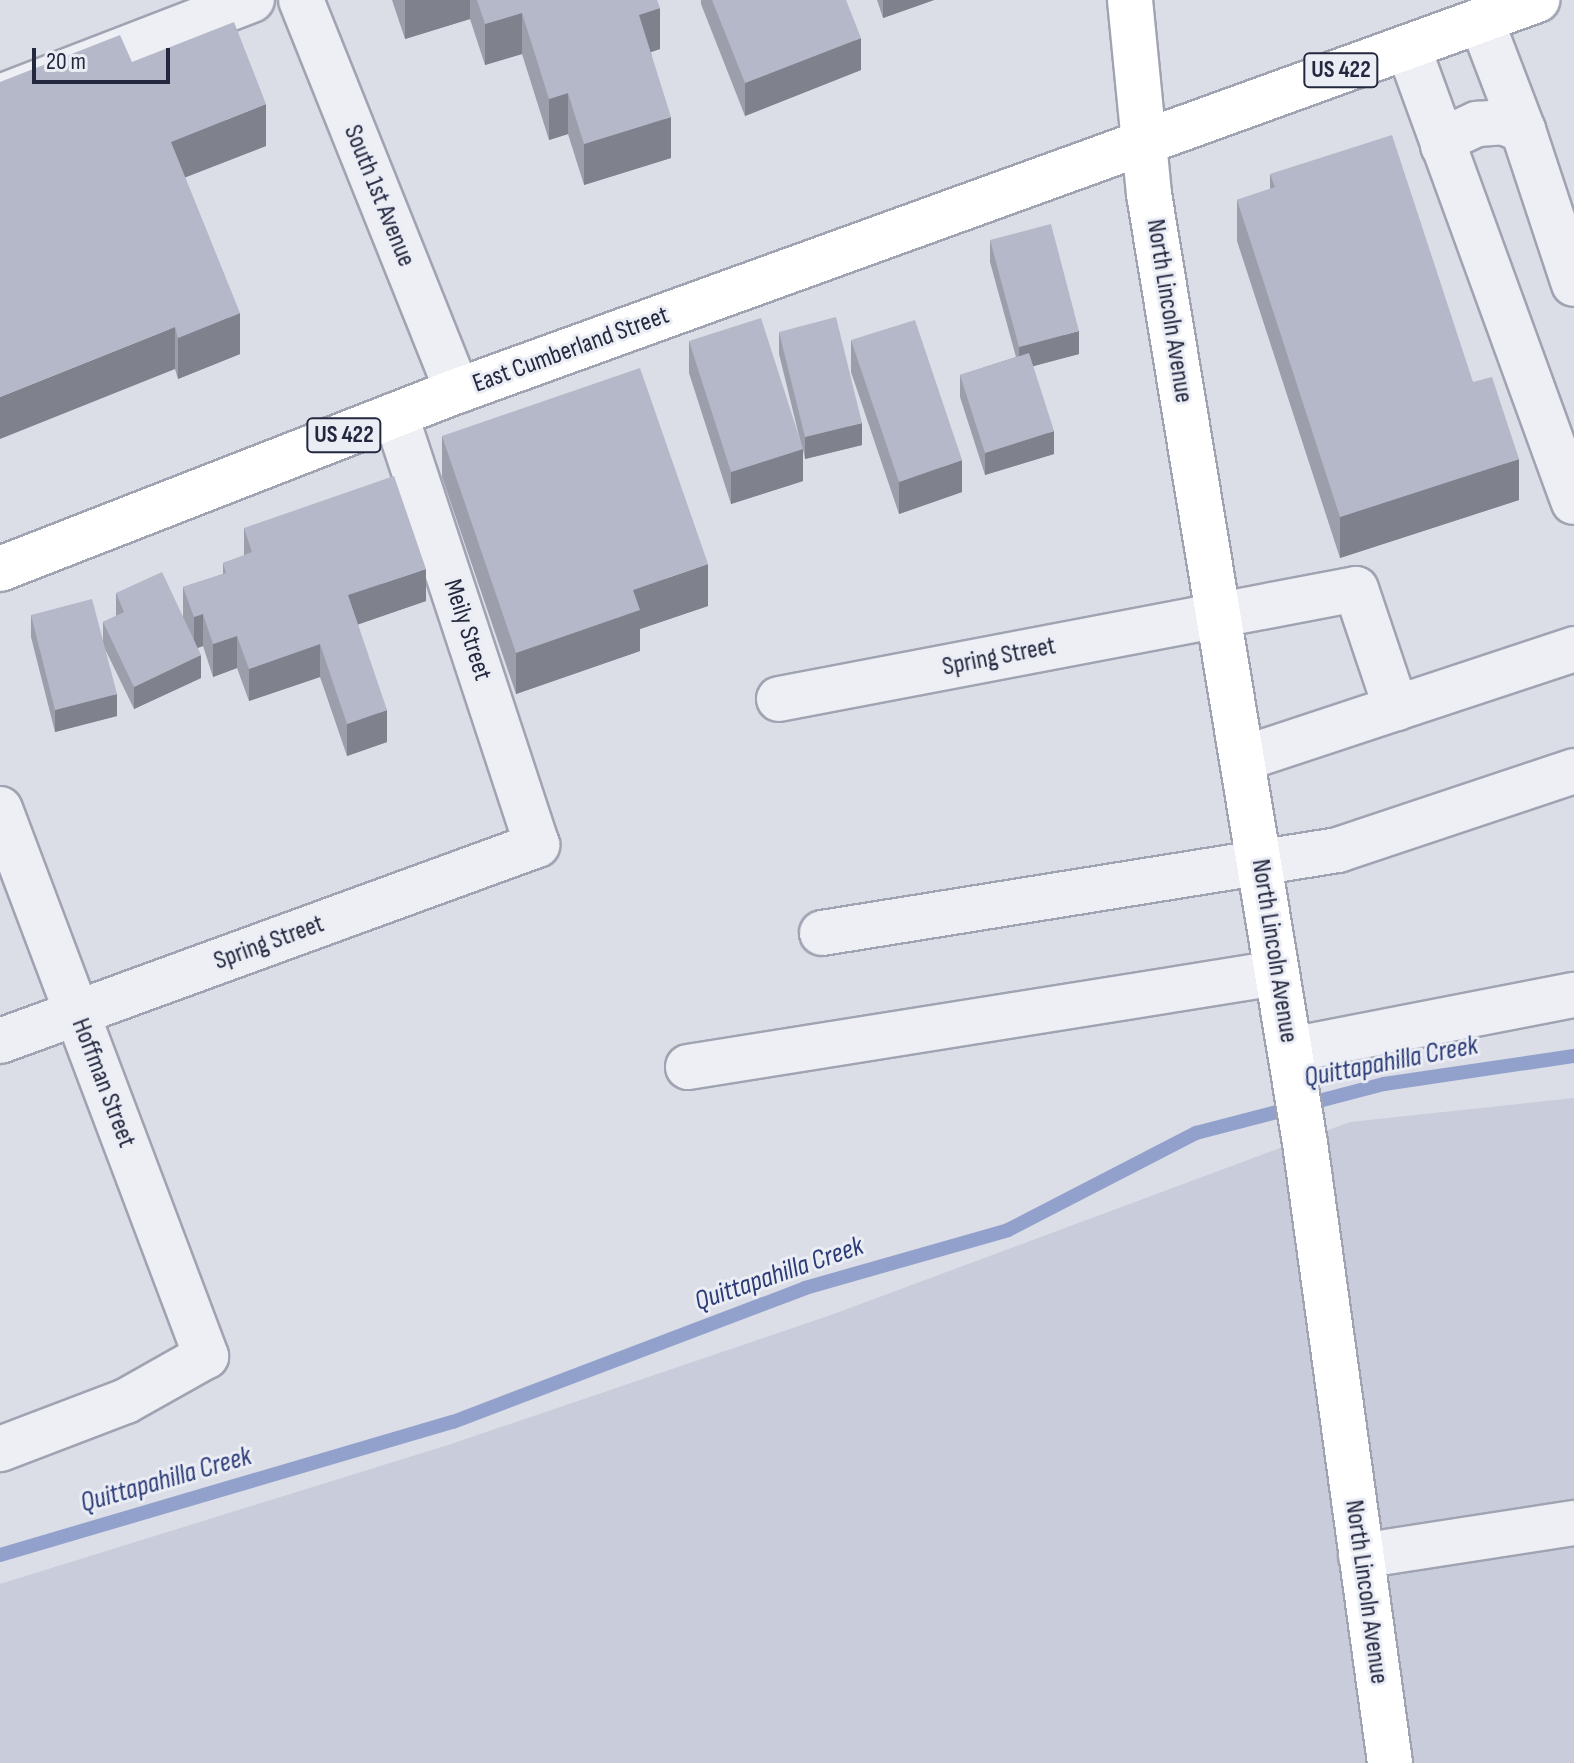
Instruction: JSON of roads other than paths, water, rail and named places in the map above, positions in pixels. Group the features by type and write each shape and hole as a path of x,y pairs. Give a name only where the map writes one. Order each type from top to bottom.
{"main road":[{"name":"North Lincoln Avenue","path":"1130,0 1145,141 1305,1143 1390,1763"},
{"name":"US 422","path":"1145,141 1537,0"},
{"name":"East Cumberland Street","path":"0,569 457,391 1145,141"}],"street":[{"path":"0,97 252,0"},
{"name":"South 1st Avenue","path":"301,0 457,391"},
{"path":"1481,20 1523,130 1574,284"},
{"path":"1408,47 1574,502"},
{"path":"1443,146 1451,136 1477,124 1503,122 1523,130"},
{"name":"Meily Street","path":"396,415 537,845"},
{"name":"Spring Street","path":"779,699 1356,589 1396,708"},
{"path":"1242,759 1574,649"},
{"path":"822,933 1338,850 1574,771"},
{"name":"Hoffman Street","path":"0,809 206,1356 126,1401 0,1449"},
{"name":"Spring Street","path":"0,1041 537,845"},
{"path":"688,1067 1277,973"},
{"path":"1292,1065 1574,995"},
{"path":"1361,1556 1574,1523"}],"waterway":[{"name":"Quittapahilla Creek","path":"0,1555 453,1422 805,1288 1008,1230 1196,1133 1384,1084 1574,1056"}]}
